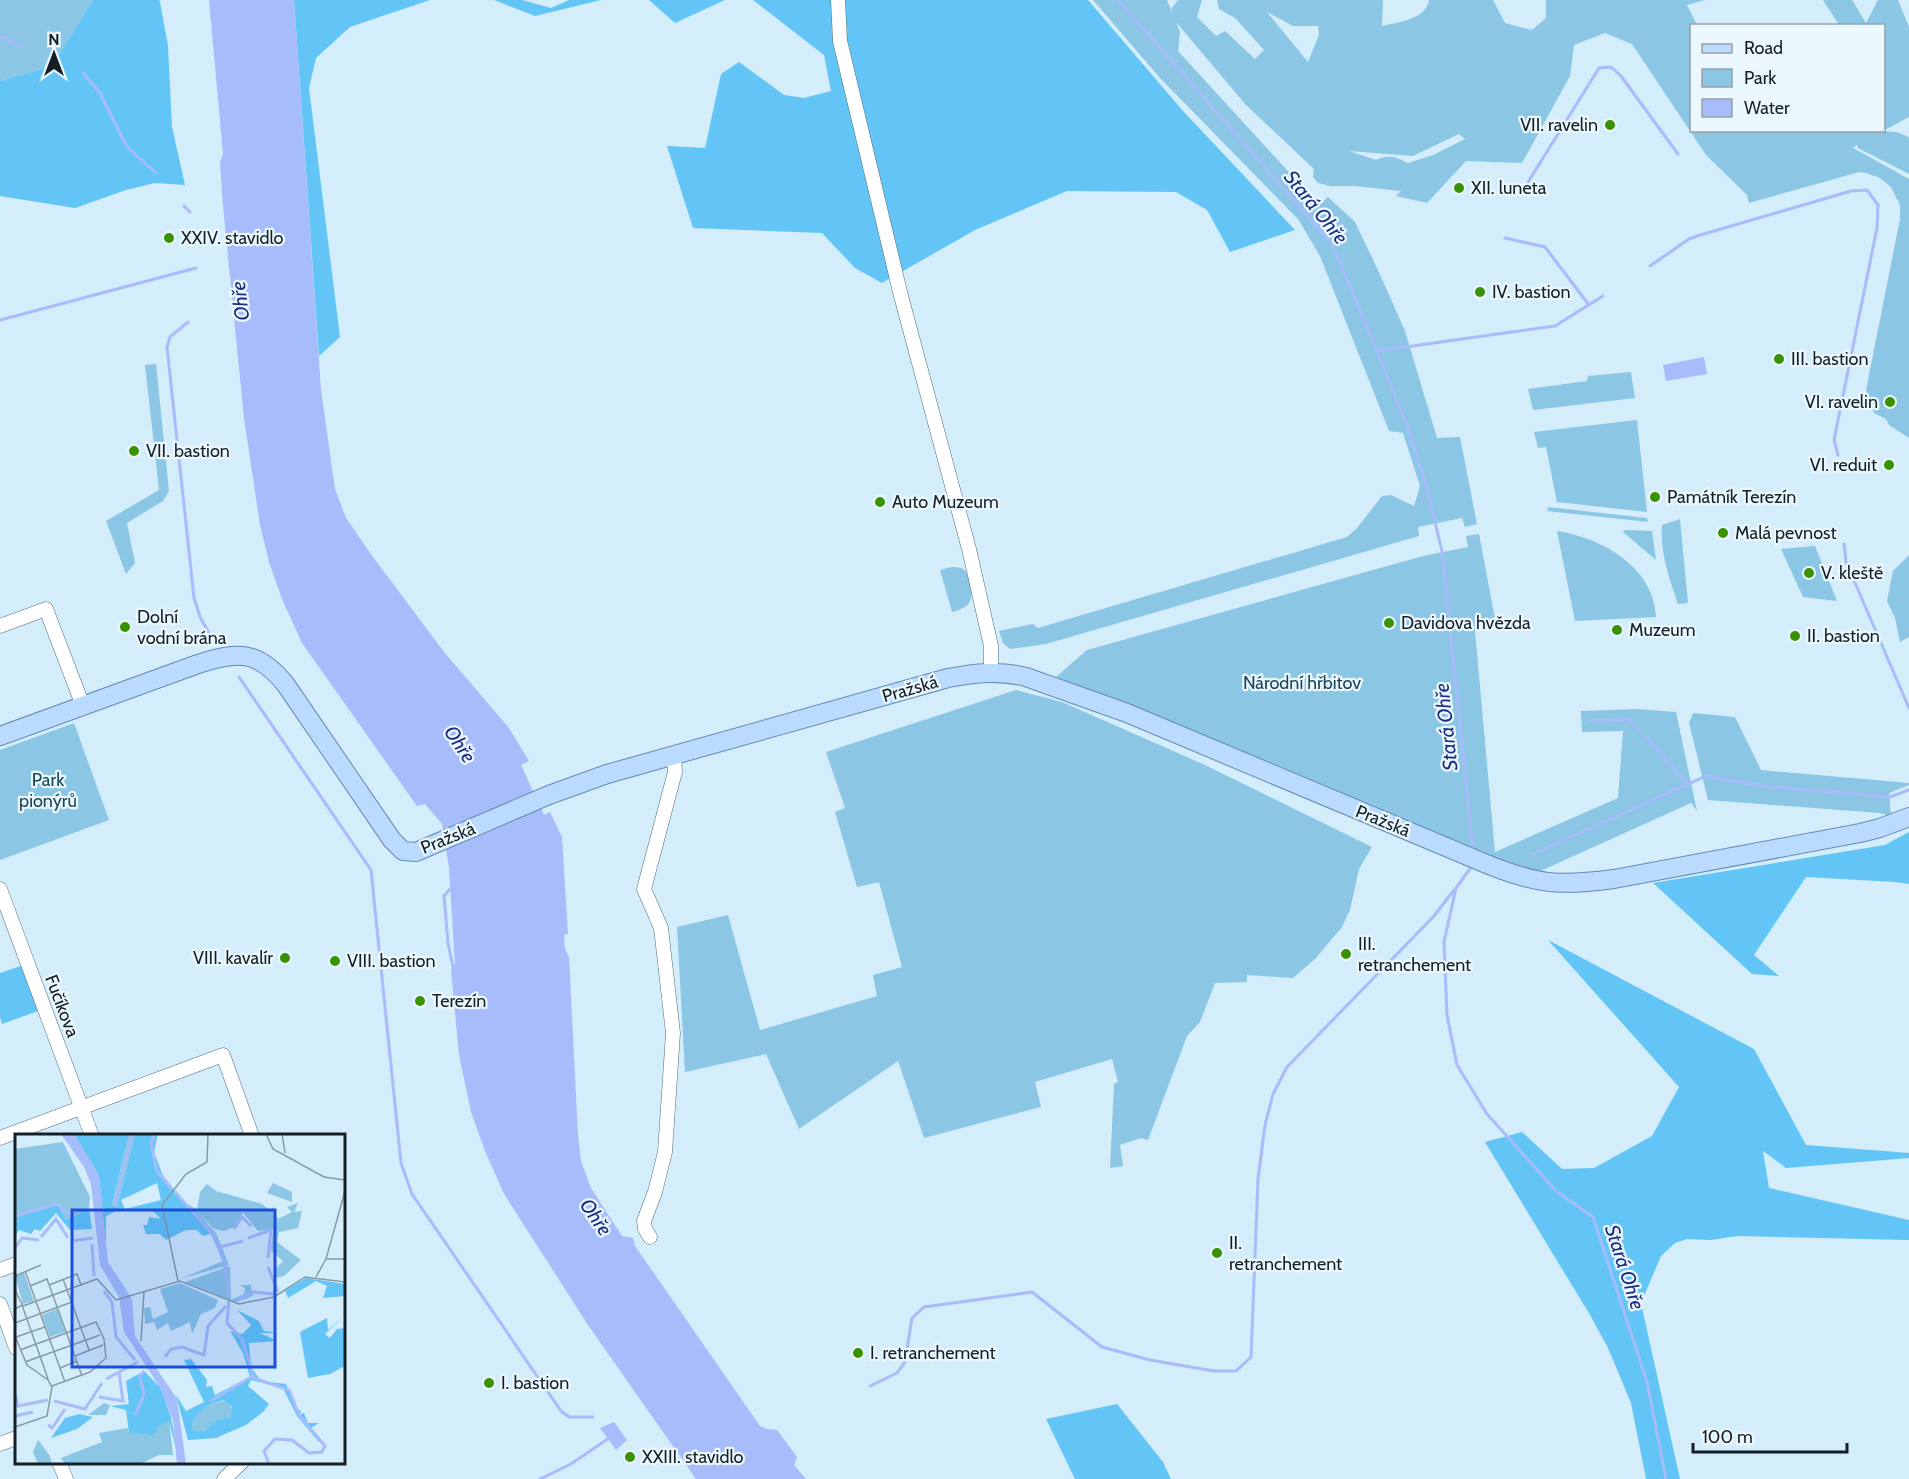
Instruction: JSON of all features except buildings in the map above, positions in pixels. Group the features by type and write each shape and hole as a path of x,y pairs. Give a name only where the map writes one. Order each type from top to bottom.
{"main road":[{"name":"Pražská","path":"0,736 211,660 241,654 256,658 276,672 392,840 403,851 416,852 549,795 607,774 948,678 991,672 1026,677 1127,713 1489,865 1540,882 1587,883 1860,833 1909,817"}],"street":[{"path":"838,0 840,41 901,296 969,549 991,646 991,672"},
{"path":"0,626 46,609 83,706"},
{"path":"650,1237 645,1229 644,1221 655,1192 665,1152 673,1033 661,928 644,889 675,772 674,754"},
{"name":"Fučíkova","path":"0,889 91,1134"},
{"path":"0,1138 223,1055 251,1134"},
{"path":"0,1270 15,1264"},
{"path":"0,1304 15,1345"},
{"path":"0,1444 15,1438"},
{"path":"61,1464 66,1479"},
{"path":"224,1479 240,1464"}],"green space":[{"path":"0,0 93,0 52,66 0,81"},
{"path":"1093,0 1167,0 1172,12 1178,0 1202,0 1197,17 1216,36 1225,31 1255,59 1264,50 1235,18 1219,9 1217,0 1383,0 1382,26 1417,16 1427,7 1429,0 1493,0 1505,23 1532,30 1546,18 1546,0 1705,0 1687,5 1696,24 1690,24 1690,131 1632,44 1605,33 1574,45 1570,76 1522,163 1466,161 1427,203 1396,196 1401,191 1330,186 1318,183 1313,177 1314,169 1246,105 1176,22 1180,32 1178,51 1319,205 1328,197 1355,222 1405,331 1437,438 1460,437 1477,524 1465,527 1462,518 1418,527 1419,536 1046,644 1010,649 1003,643 999,631 1033,624 1038,628 1347,537 1382,496 1391,495 1414,506 1420,486 1403,433 1389,431 1320,256 1298,219 1160,78","holes":["1267,12 1293,26 1318,26 1319,35 1308,62","1459,134 1465,139 1433,155 1408,163 1392,157 1376,160 1349,151 1413,156"]},
{"path":"1823,0 1852,0 1866,23 1878,0 1898,0 1909,27 1909,117 1885,130 1885,24 1838,24"},
{"path":"1885,131 1909,137 1909,174 1858,148 1857,145 1853,148 1909,179 1909,438 1889,425 1886,419 1874,413 1866,390 1900,219 1900,205 1891,187 1880,178 1859,172 1749,203 1747,195 1706,155 1691,132"},
{"path":"156,364 169,491 163,501 127,523 135,563 126,574 106,521 159,490 145,365"},
{"path":"1631,372 1635,398 1533,410 1528,389 1587,381 1588,376"},
{"path":"1637,420 1647,512 1557,502 1546,447 1538,448 1534,432"},
{"path":"1548,507 1647,518 1648,522 1547,511"},
{"path":"1680,519 1688,603 1678,604 1662,546 1662,525"},
{"path":"1624,530 1652,531 1656,560 1623,532"},
{"path":"1557,531 1591,540 1623,558 1646,583 1653,599 1656,617 1575,621"},
{"name":"Národní hřbitov","path":"1479,534 1496,624 1475,631 1495,852 1618,798 1623,731 1582,732 1581,711 1637,709 1676,712 1697,811 1691,803 1536,873 1489,857 1056,677 1087,650 1423,556 1468,547 1466,536"},
{"name":"V. kleště","path":"1815,546 1837,601 1803,597 1781,549"},
{"path":"1909,555 1909,637 1900,642 1895,618 1887,601 1893,571"},
{"path":"951,567 965,571 969,578 971,592 968,605 952,612 940,570"},
{"path":"1016,690 1062,702 1205,765 1372,847 1359,869 1350,910 1342,927 1315,959 1293,978 1247,975 1247,982 1215,983 1200,1022 1187,1036 1148,1140 1141,1138 1120,1145 1123,1166 1110,1168 1114,1084 1118,1082 1112,1059 1035,1082 1041,1107 924,1138 898,1061 799,1129 766,1054 685,1072 677,927 728,915 760,1030 877,996 873,975 902,967 879,882 857,887 835,812 845,808 826,752"},
{"path":"1693,713 1735,717 1761,770 1909,783 1909,785 1889,793 1891,816 1879,813 1708,800 1689,723"},
{"name":"Park pionýrů","path":"74,723 109,820 0,860 0,750"}],"shaded area":[{"path":"93,0 159,0 160,2 168,46 172,127 185,185 155,183 126,190 75,208 0,196 0,81 52,66"},
{"path":"294,0 430,0 350,27 316,58 309,88 340,337 319,356"},
{"path":"494,0 522,0 551,8 569,0 601,0 535,16"},
{"path":"649,0 725,0 675,23"},
{"path":"753,0 1088,0 1183,111 1295,230 1230,252 1207,210 1176,192 1067,191 975,230 882,283 855,268 822,233 693,228 667,146 705,148 721,74 739,62 784,95 804,98 831,91 824,55"},
{"path":"1909,832 1909,884 1806,877 1754,955 1779,976 1752,974 1653,883 1885,845"},
{"path":"1548,940 1754,1049 1806,1145 1909,1153 1909,1158 1786,1168 1763,1151 1769,1188 1909,1220 1909,1240 1737,1236 1711,1240 1687,1239 1675,1243 1661,1256 1641,1303 1680,1479 1646,1479 1631,1403 1608,1348 1485,1142 1522,1132 1562,1169 1594,1168 1652,1136 1679,1087"},
{"path":"21,966 38,1011 2,1024 0,973"},
{"path":"1117,1404 1163,1462 1171,1479 1075,1479 1046,1419"}],"water":[{"name":"Ohře","path":"209,0 294,0 321,390 335,489 346,518 370,553 444,652 509,728 529,761 521,765 544,815 550,812 562,837 568,934 565,934 564,943 569,957 578,1135 581,1161 591,1188 622,1236 633,1238 635,1246 760,1426 777,1430 797,1457 794,1465 806,1479 696,1479 588,1325 504,1194 485,1151 471,1112 459,1055 451,970 455,964 449,868 442,824 425,804 417,806 302,643 282,599 269,562 260,525 244,418 223,206 220,163 223,154"},
{"path":"1704,357 1707,374 1666,381 1663,365"},
{"path":"614,1422 627,1440 616,1450 600,1428"}],"waterway":[{"name":"Stará Ohře","path":"1118,0 1332,244 1377,351 1408,428 1426,485 1442,551 1473,851"},
{"path":"0,36 22,47"},
{"path":"1525,187 1599,68 1611,67 1621,76 1678,154"},
{"path":"83,73 100,93 127,147 156,173"},
{"path":"1650,266 1697,236 1851,191 1867,190 1878,205 1877,228 1834,440 1838,455"},
{"path":"184,206 190,212"},
{"path":"1505,238 1545,247 1589,305"},
{"path":"0,320 196,268"},
{"path":"1377,351 1555,326 1603,296"},
{"path":"188,322 170,337 167,347 194,598 200,617 210,635"},
{"path":"1844,544 1846,562 1909,708"},
{"path":"239,677 371,870 401,1163 412,1194 561,1411 569,1417 593,1417"},
{"path":"1590,721 1628,719 1640,731"},
{"path":"1645,736 1687,783"},
{"path":"1533,854 1706,776 1764,786 1890,797 1909,790"},
{"name":"Stará Ohře","path":"1472,866 1456,888 1444,942 1447,1015 1457,1065 1487,1114 1557,1192 1593,1217 1647,1382 1666,1479"},
{"path":"450,889 444,896 448,943 453,967"},
{"path":"870,1386 897,1373 905,1362 912,1318 924,1307 1032,1292 1102,1347 1150,1360 1214,1371 1236,1371 1251,1357 1258,1179 1265,1125 1273,1094 1287,1067 1434,916 1454,890"},
{"path":"540,1479 571,1464 609,1438"}],"place":[{"name":"VII. ravelin","path":"1610,125"},
{"name":"XII. luneta","path":"1459,188"},
{"name":"XXIV. stavidlo","path":"169,238"},
{"name":"IV. bastion","path":"1480,292"},
{"name":"III. bastion","path":"1779,359"},
{"name":"VI. ravelin","path":"1890,402"},
{"name":"VII. bastion","path":"134,451"},
{"name":"VI. reduit","path":"1889,465"},
{"name":"Památník Terezín","path":"1655,497"},
{"name":"Auto Muzeum","path":"880,502"},
{"name":"Malá pevnost","path":"1723,533"},
{"name":"V. kleště","path":"1809,573"},
{"name":"Davidova hvězda","path":"1389,623"},
{"name":"Dolní vodní brána","path":"125,627"},
{"name":"Muzeum","path":"1617,630"},
{"name":"II. bastion","path":"1795,636"},
{"name":"III. retranchement","path":"1346,954"},
{"name":"VIII. kavalír","path":"285,958"},
{"name":"VIII. bastion","path":"335,961"},
{"name":"Terezín","path":"420,1001"},
{"name":"II. retranchement","path":"1217,1253"},
{"name":"I. retranchement","path":"858,1353"},
{"name":"I. bastion","path":"489,1383"},
{"name":"XXIII. stavidlo","path":"630,1457"}]}
